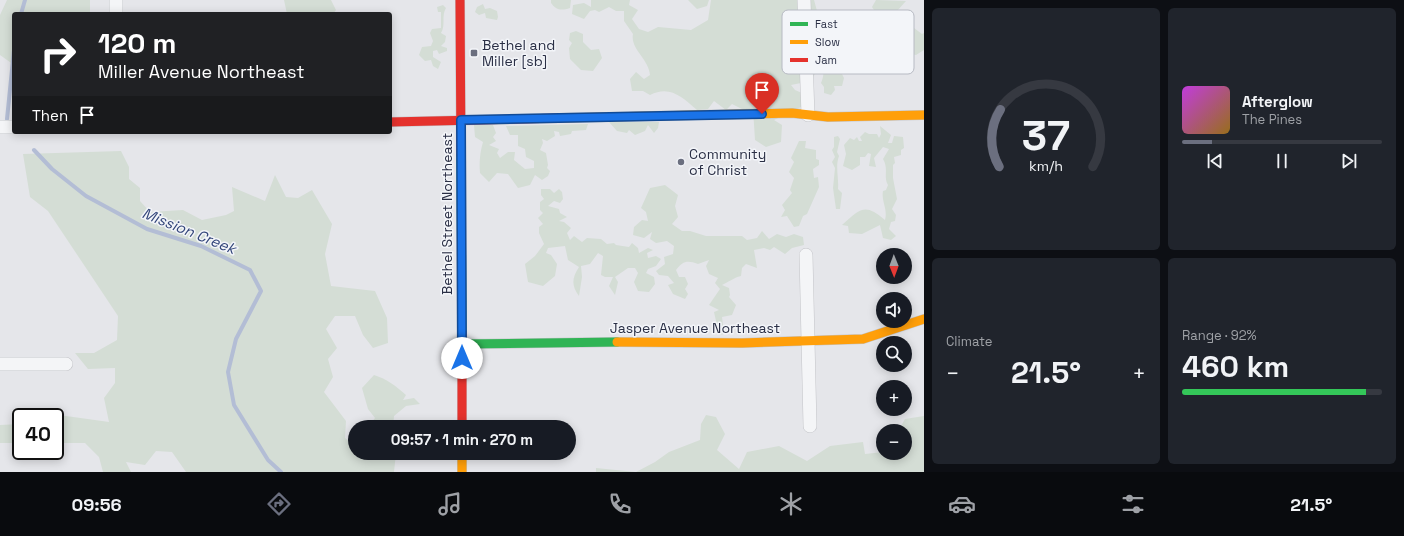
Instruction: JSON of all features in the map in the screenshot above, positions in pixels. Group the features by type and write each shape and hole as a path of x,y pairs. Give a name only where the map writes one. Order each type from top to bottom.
{"street":[{"path":"116,0 116,12"},
{"name":"Bethel Street Northeast","path":"460,0 462,420"},
{"path":"804,0 804,10"},
{"path":"807,74 808,115"},
{"path":"392,122 792,113 828,117 924,115"},
{"path":"0,127 12,127"},
{"path":"806,255 810,426"},
{"name":"Jasper Avenue Northeast","path":"462,344 808,342 863,340 924,319"},
{"path":"0,364 66,364"},
{"path":"462,460 462,472"}],"shaded area":[{"path":"7,0 90,0 90,12 12,12 12,64 0,55 0,15"},
{"path":"284,0 331,0 336,10 334,12 287,12"},
{"path":"551,0 571,0 570,8 561,10 551,3"},
{"path":"591,0 630,0 629,5 638,10 632,19 639,29 648,32 658,27 691,30 708,20 711,0 814,0 817,10 782,10 782,74 815,74 811,81 791,85 795,90 811,97 803,106 774,120 782,125 781,142 766,147 755,140 753,109 744,110 732,104 726,110 714,101 708,109 697,110 681,97 670,92 657,92 650,95 643,91 632,91 630,79 636,72 644,79 650,75 649,69 634,44 633,34 624,21 624,11 616,11 609,7 599,12 595,10 590,11 584,19 572,14 573,5 584,3 591,7"},
{"path":"688,0 709,0 707,6 697,9"},
{"path":"876,0 906,1 898,10 874,10 872,7"},
{"path":"483,4 485,9 490,8 497,11 497,20 486,18 485,13 479,15 475,12 477,7"},
{"path":"443,5 446,8 441,33 446,36 445,42 441,46 447,48 447,51 439,54 437,50 433,51 433,57 441,62 438,69 433,66 431,60 425,61 419,55 422,47 431,46 433,41 430,33 432,29 441,28 441,12 438,12 437,7"},
{"path":"914,28 922,34 924,33 924,50 916,55 914,55"},
{"path":"576,31 583,34 583,42 591,50 599,49 602,58 593,71 581,70 570,59 569,48 572,43 569,40 570,33"},
{"path":"842,74 844,78 842,86 834,86 835,90 831,95 824,93 824,87 821,83 823,75"},
{"path":"609,122 659,122 658,128 654,133 648,125 645,131 635,135 629,130 627,133 617,131"},
{"path":"588,124 586,130 572,131 571,134 560,136 559,132 554,131 555,136 547,141 542,139 543,143 540,150 546,153 547,168 550,171 548,176 542,180 535,175 530,185 518,188 508,174 497,173 489,182 480,173 480,158 483,142 475,137 474,125 493,125 496,133 493,137 496,141 489,145 499,149 497,153 500,158 508,152 515,152 514,160 525,169 534,168 534,161 526,157 525,149 518,146 518,135 510,135 506,126"},
{"path":"880,126 891,135 888,143 892,143 894,136 903,137 904,148 901,150 901,155 894,157 895,163 893,165 893,178 897,199 892,209 896,215 895,221 891,222 889,229 896,236 891,240 883,238 880,225 862,234 849,233 848,226 842,225 859,211 863,210 873,211 885,220 886,212 883,191 886,190 888,185 886,179 886,166 883,159 889,149 883,147 874,158 876,167 869,166 871,154 868,153 865,157 860,157 860,165 852,170 843,166 846,154 844,145 850,138 854,140 857,137 859,141 862,141 860,137 865,132 869,134 877,134 879,138 881,134"},
{"path":"838,136 840,139 837,152 839,156 837,164 838,189 842,193 840,209 836,209 833,188 835,168 832,162 835,157 832,150 834,147 834,137"},
{"path":"799,141 806,141 805,148 816,150 816,159 819,160 819,165 813,169 814,178 818,177 819,187 807,214 803,216 799,226 794,227 787,216 781,217 785,210 782,205 792,193 790,190 794,178 789,172 794,162 791,158"},
{"path":"121,151 129,167 129,179 140,188 140,201 150,212 183,210 202,220 226,215 234,211 232,187 265,201 275,175 286,197 298,198 312,190 332,224 325,254 331,286 375,291 387,318 388,343 373,348 363,335 355,316 335,316 326,329 337,348 328,359 333,377 324,392 346,421 345,438 348,440 348,460 395,460 394,472 186,472 172,452 156,451 145,465 126,462 131,472 103,472 99,457 85,443 64,443 64,416 109,422 104,398 115,383 115,368 88,369 75,353 94,353 117,340 118,316 48,211 30,197 23,154"},
{"path":"665,185 678,195 675,206 678,217 672,224 682,231 690,231 706,236 742,236 747,240 757,238 762,231 769,239 777,234 786,237 794,234 803,237 804,245 792,248 785,254 774,247 770,250 764,248 754,250 757,268 746,264 742,268 741,276 722,285 729,288 729,297 736,305 732,315 722,317 724,334 720,335 714,326 716,321 714,312 719,310 709,305 720,289 715,283 718,278 709,274 706,266 709,260 698,264 686,262 676,270 679,277 685,277 688,284 685,289 688,294 685,299 673,294 668,285 674,283 668,276 659,275 656,271 665,264 664,257 673,254 674,246 667,241 656,243 650,239 652,232 644,238 633,235 634,227 642,220 648,221 646,212 641,208 650,188"},
{"path":"541,189 550,189 554,193 559,189 562,192 563,199 560,203 554,201 548,206 559,209 560,213 567,217 559,221 564,222 571,228 567,233 570,240 574,236 582,242 587,238 601,239 607,244 614,243 616,245 629,247 632,243 638,248 639,253 648,248 653,250 647,253 648,258 656,256 661,259 656,266 648,269 646,273 654,277 655,284 649,292 638,291 634,282 638,273 635,268 628,268 615,277 618,282 615,295 609,286 613,277 605,277 601,275 603,256 598,253 590,264 581,266 582,277 579,296 573,282 579,267 568,260 565,246 548,248 546,253 551,255 557,264 555,276 543,286 528,282 525,264 535,256 544,244 539,233 539,227 543,224 538,218 543,213 540,210 540,202 544,199 541,195"},
{"path":"374,375 395,386 406,395 403,400 414,398 420,404 406,406 394,416 394,420 373,420 375,418 368,409 362,388"},
{"path":"706,415 716,417 725,434 717,450 739,469 747,452 779,446 807,461 830,446 863,442 865,454 876,453 876,460 912,460 912,424 902,424 905,419 924,416 924,472 636,472 655,462 669,452 700,440 701,424"},
{"path":"12,424 12,443 0,443 0,425"},
{"path":"596,468 636,472 596,472"}],"waterway":[{"name":"Mission Creek","path":"22,12 25,0"},
{"name":"Mission Creek","path":"7,119 12,70"},
{"name":"Mission Creek","path":"34,150 52,169 86,196 147,229 201,246 250,270 261,291 236,339 228,372 234,405 268,460 281,472"}],"traffic: fast":[{"path":"461,155 462,332"},
{"path":"462,344 617,342"}],"traffic: slow":[{"path":"561,118 792,113 828,117 924,115"},
{"path":"617,342 742,343 863,339 924,319"},
{"path":"462,460 462,472"}],"traffic: jam":[{"path":"460,0 461,155"},
{"path":"392,122 561,118"},
{"path":"462,332 462,420"}],"place":[{"name":"Bethel and Miller [sb]","path":"474,53"},
{"name":"Community of Christ","path":"681,162"}],"route":[{"path":"462,358 461,120 762,114"}]}
